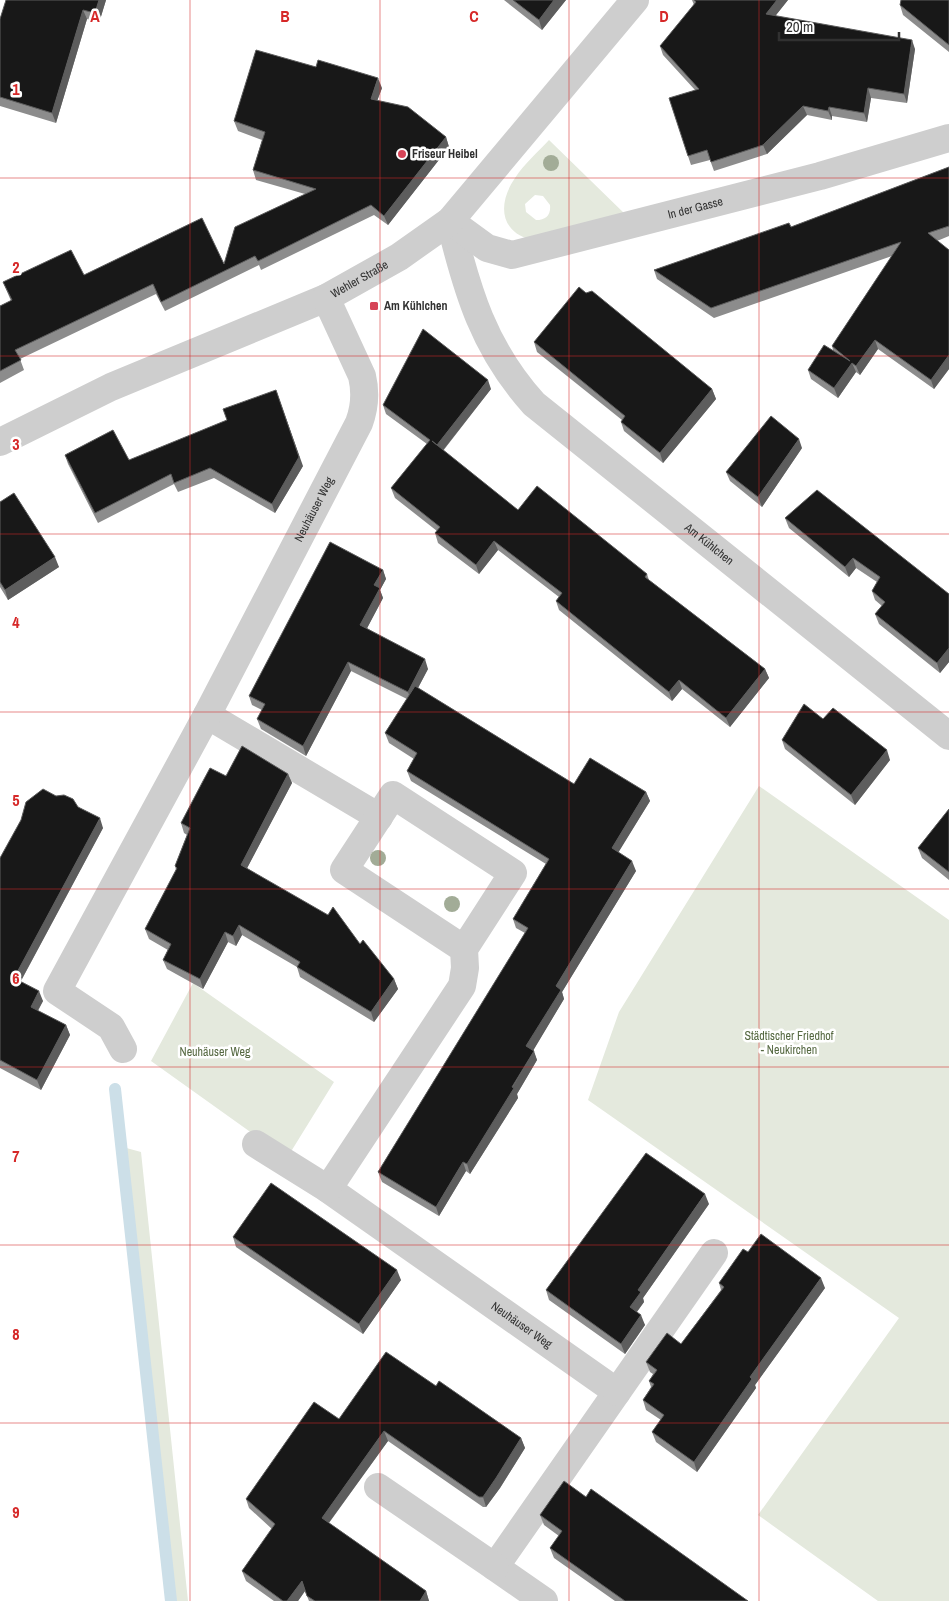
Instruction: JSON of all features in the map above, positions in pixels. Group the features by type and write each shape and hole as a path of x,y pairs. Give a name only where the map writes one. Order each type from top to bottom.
{"street":[{"name":"Wehler Straße","path":"0,442 112,387 326,298 399,257 450,221 635,0"},
{"name":"In der Gasse","path":"450,221 487,248 512,255 820,176 949,138"},
{"name":"Am Kühlchen","path":"450,221 462,270 482,328 511,376 534,404 949,736"},
{"name":"Neuhäuser Weg","path":"123,1049 111,1027 57,991 207,715 363,412 365,389 362,376 326,298"},
{"path":"207,715 379,817"},
{"path":"328,1189 462,986 465,968 464,949 512,873 393,795 344,870 464,949"},
{"name":"Neuhäuser Weg","path":"256,1144 328,1189 617,1392"},
{"path":"496,1567 714,1253"},
{"path":"378,1487 544,1601"}],"green space":[{"path":"549,140 627,216 531,240 520,236 513,230 507,223 504,206 509,187 527,163","holes":["535,195 543,196 550,205 550,212 545,218 536,220 526,212 525,204"]},
{"name":"Städtischer Friedhof - Neukirchen","path":"759,786 949,920 949,1601 878,1601 758,1515 899,1318 588,1100 619,1012"},
{"name":"Neuhäuser Weg","path":"193,983 334,1082 287,1158 151,1061"},
{"path":"119,1146 141,1152 188,1601 167,1601"}],"building":[{"path":"6,0 99,0 95,13 83,10 52,113 0,97 0,19"},
{"path":"513,0 554,0 539,20"},
{"path":"694,0 777,0 766,14 912,40 904,94 868,88 864,113 829,107 828,111 803,106 763,145 711,162 707,150 688,156 669,98 699,89 660,46 696,2"},
{"path":"901,0 949,0 949,45 900,5"},
{"path":"256,50 316,67 318,60 378,78 371,99 408,107 446,137 384,216 371,205 258,261 255,256 161,302 153,284 15,350 21,360 0,371 0,306 12,300 3,282 71,250 84,275 202,218 224,264 235,227 316,189 253,170 265,132 234,121"},
{"path":"949,167 949,226 928,233 949,250 949,355 931,380 875,340 856,366 852,363 834,388 808,370 824,345 850,361 832,346 901,242 711,308 654,270 789,223 791,227"},
{"path":"579,287 586,293 592,291 712,389 660,453 621,422 625,416 534,342"},
{"path":"423,329 488,380 437,445 432,441 518,510 537,486 647,574 645,577 765,669 726,718 679,680 669,692 556,601 562,593 494,541 476,565 435,533 440,527 391,488 430,440 383,405"},
{"path":"276,390 299,457 272,504 210,468 174,483 171,474 95,513 65,455 113,430 129,460 227,420 223,409"},
{"path":"771,416 799,439 758,497 726,472"},
{"path":"817,490 949,594 949,648 937,663 875,614 885,602 872,591 880,577 853,558 845,567 785,518"},
{"path":"14,493 55,557 5,590 0,582 0,502"},
{"path":"330,542 383,570 374,585 380,588 360,625 425,659 408,692 348,662 303,746 257,719 265,704 249,696"},
{"path":"415,686 574,784 590,758 646,792 612,848 632,861 556,986 561,990 526,1046 534,1051 512,1087 514,1088 467,1164 463,1162 436,1207 378,1172 528,928 513,919 549,859 407,771 417,753 385,733"},
{"path":"804,704 823,719 833,708 887,750 851,795 782,740"},
{"path":"242,746 288,774 241,865 328,915 333,907 360,944 363,940 394,979 371,1012 297,967 300,962 239,925 233,936 225,932 200,979 163,960 171,944 145,929 177,868 175,866 190,828 181,823 203,781 210,768 226,776"},
{"path":"43,789 56,796 64,795 73,799 78,807 100,818 14,978 39,991 31,1007 66,1025 37,1080 0,1060 0,858 21,820 26,802"},
{"path":"949,809 949,872 918,848"},
{"path":"646,1153 705,1194 638,1290 641,1292 630,1307 641,1315 621,1344 546,1290"},
{"path":"271,1183 397,1270 359,1324 233,1237"},
{"path":"761,1234 821,1278 750,1377 752,1379 694,1462 652,1432 664,1415 643,1400 654,1384 649,1381 657,1370 646,1362 667,1333 681,1344 724,1287 719,1283 743,1249 748,1252"},
{"path":"386,1352 436,1386 439,1381 521,1438 483,1497 479,1497 384,1431 322,1518 426,1591 420,1601 315,1601 307,1596 302,1581 287,1601 283,1601 242,1571 275,1524 246,1499 314,1402 339,1419"},
{"path":"564,1481 586,1497 591,1489 748,1601 625,1601 550,1548 562,1531 540,1515"}],"waterway":[{"path":"115,1089 171,1601"}],"place":[{"name":"Friseur Heibel","path":"402,154"},
{"name":"Am Kühlchen","path":"374,306"}]}
